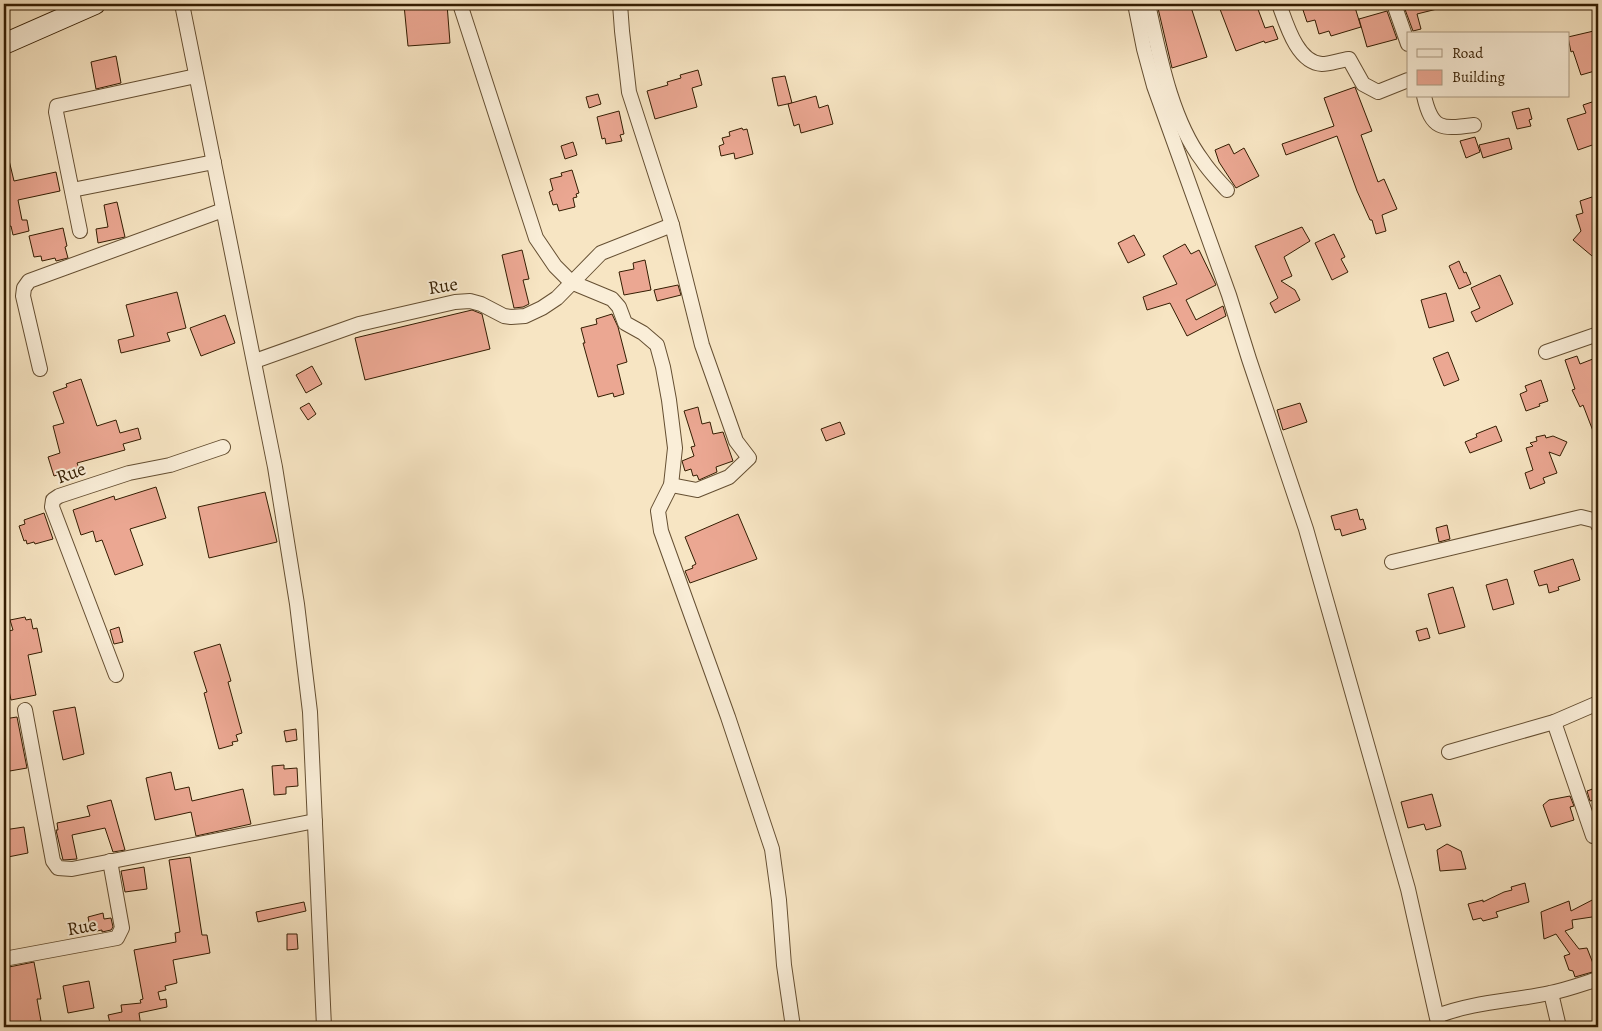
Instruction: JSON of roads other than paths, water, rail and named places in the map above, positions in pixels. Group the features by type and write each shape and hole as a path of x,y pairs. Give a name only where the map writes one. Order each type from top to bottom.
{"street":[{"path":"4,44 95,4"},
{"path":"182,4 275,467 297,604 310,712 324,1027"},
{"path":"460,4 536,238 555,266 571,282 612,298 619,307 625,323 643,333 657,345 669,400 675,448 671,485 658,510 661,532 728,717 772,849 780,900 784,965 793,1027"},
{"path":"620,4 629,92 672,225 702,345 736,441 749,458 729,477 698,490 671,485"},
{"path":"1135,4 1154,86 1229,295 1306,529 1408,889 1438,1022"},
{"path":"1148,4 1166,82 1183,127 1201,159 1227,190"},
{"path":"1279,4 1292,39 1304,57 1321,64 1349,59 1363,84 1378,92 1407,80"},
{"path":"1394,4 1407,41"},
{"path":"80,232 56,112 57,106 196,76"},
{"path":"1425,98 1429,115 1438,124 1449,128 1474,125"},
{"path":"72,190 214,162"},
{"path":"40,370 23,296 24,288 29,281 223,210"},
{"name":"Rue","path":"254,361 359,324 455,302 470,301 482,304 504,316 525,316 557,298 601,253 672,225"},
{"path":"1546,352 1598,334"},
{"name":"Rue","path":"116,675 52,507 53,500 59,496 128,473 170,465 223,447"},
{"path":"1392,562 1580,517 1597,522 1598,525"},
{"path":"1449,752 1554,722 1598,703"},
{"path":"25,710 54,861 58,868 63,870 315,821"},
{"path":"1554,722 1593,836"},
{"name":"Rue","path":"4,959 117,938 122,928 110,862"},
{"path":"1438,1022 1450,1011 1491,1002 1551,993 1598,979"},
{"path":"1551,993 1559,1027"}]}
